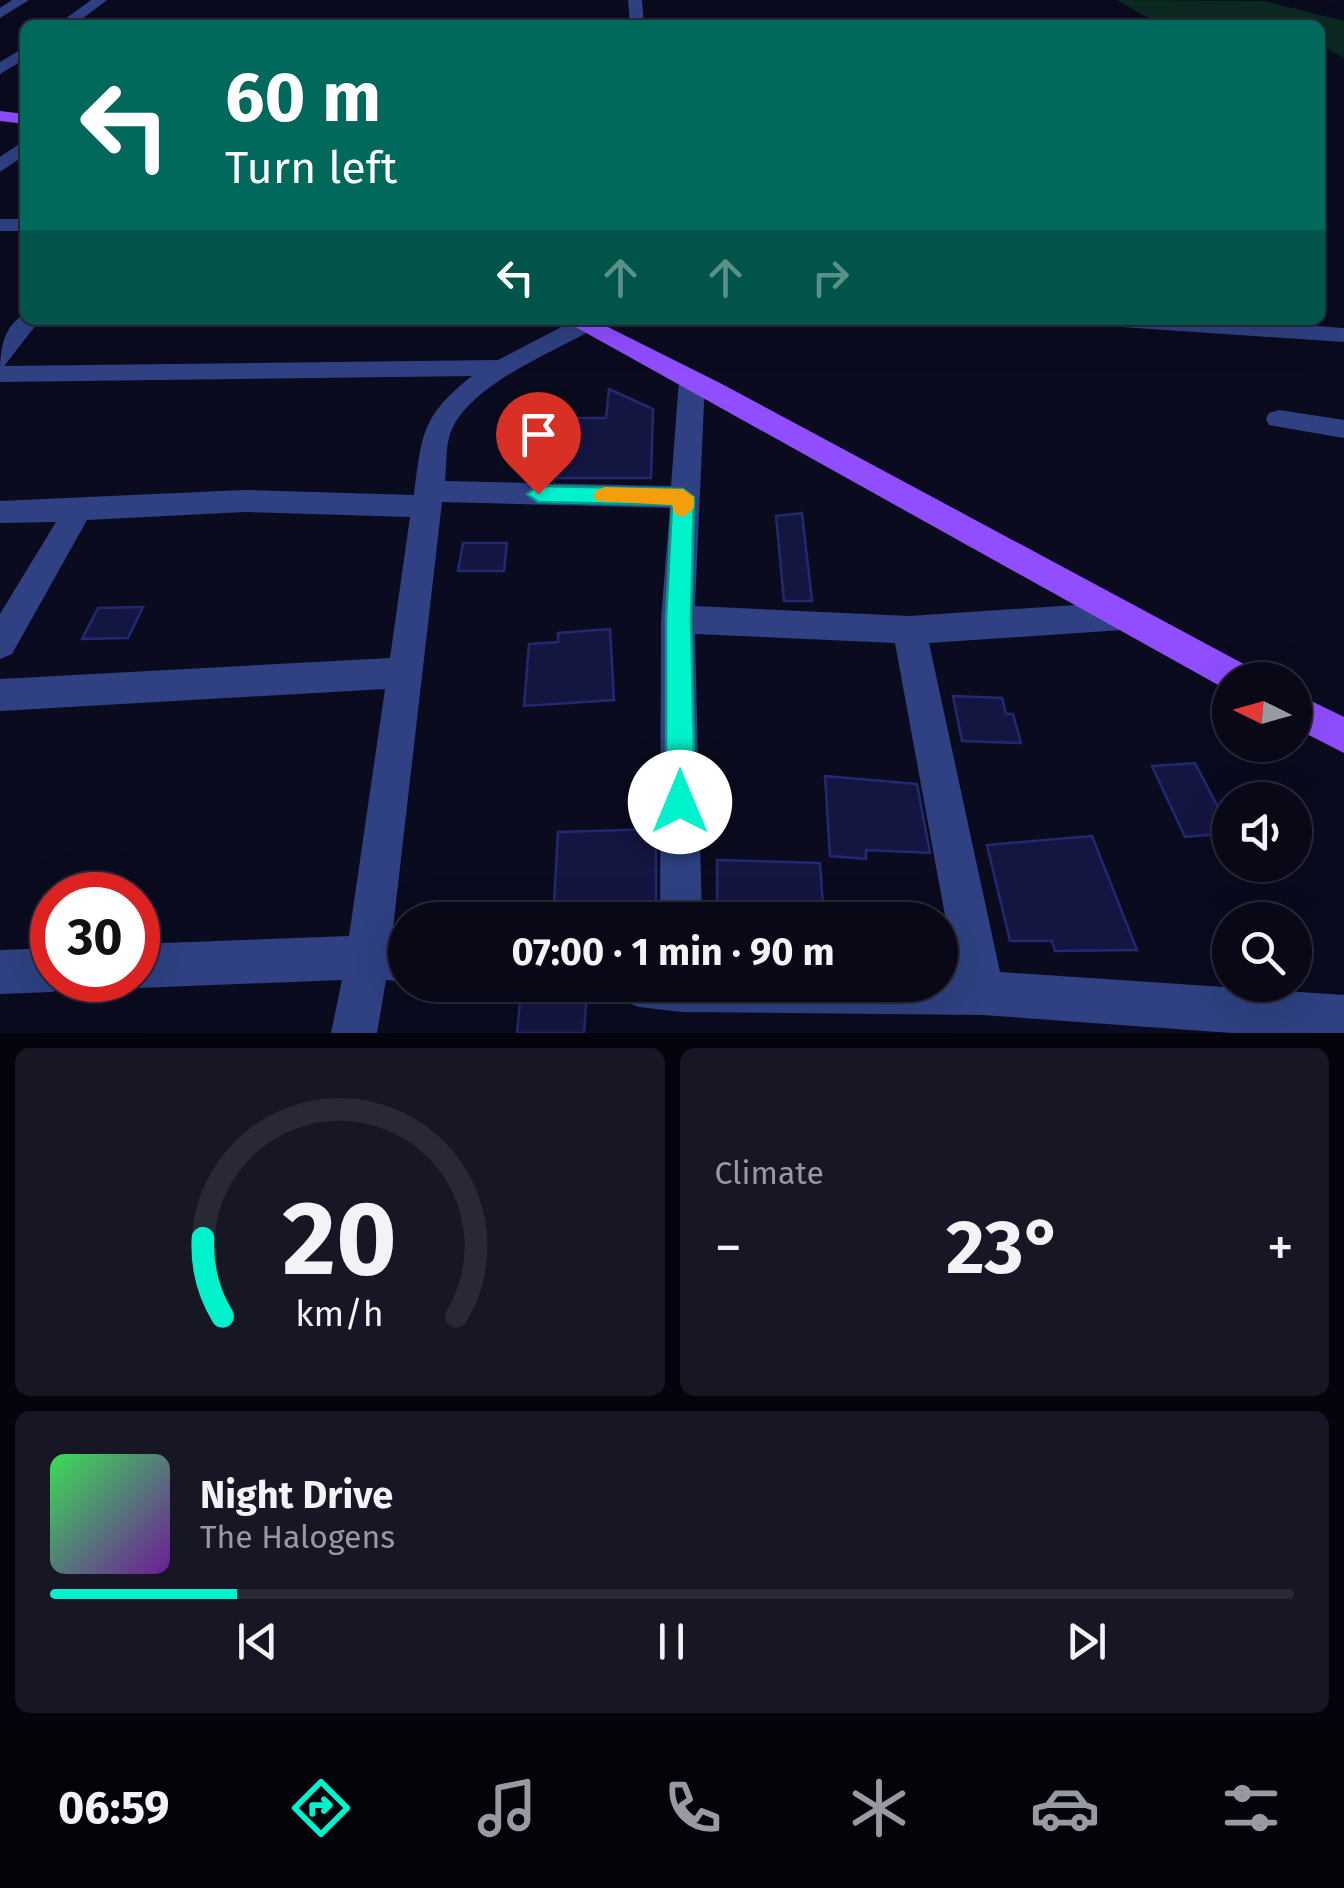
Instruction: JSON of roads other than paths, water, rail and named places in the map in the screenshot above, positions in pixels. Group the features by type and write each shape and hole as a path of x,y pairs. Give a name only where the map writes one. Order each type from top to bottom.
{"main road":[{"path":"585,325 1212,664"},
{"path":"1312,718 1344,736"}],"street":[{"path":"0,14 22,0"},
{"path":"71,20 100,0"},
{"path":"0,166 20,150"},
{"path":"0,359 24,325"},
{"path":"354,1033 386,958 405,673 438,429 449,407 475,386 574,325"},
{"path":"1195,325 1344,335"},
{"path":"0,374 506,368"},
{"path":"681,902 678,618 692,380"},
{"path":"1279,419 1344,429"},
{"path":"0,512 77,512 242,501 369,508 428,499 683,497"},
{"path":"0,644 77,512"},
{"path":"678,618 909,630 1122,616"},
{"path":"909,630 982,994"},
{"path":"0,695 405,673"},
{"path":"160,965 386,958"},
{"path":"0,972 30,971"},
{"path":"958,993 1344,1018"}]}
